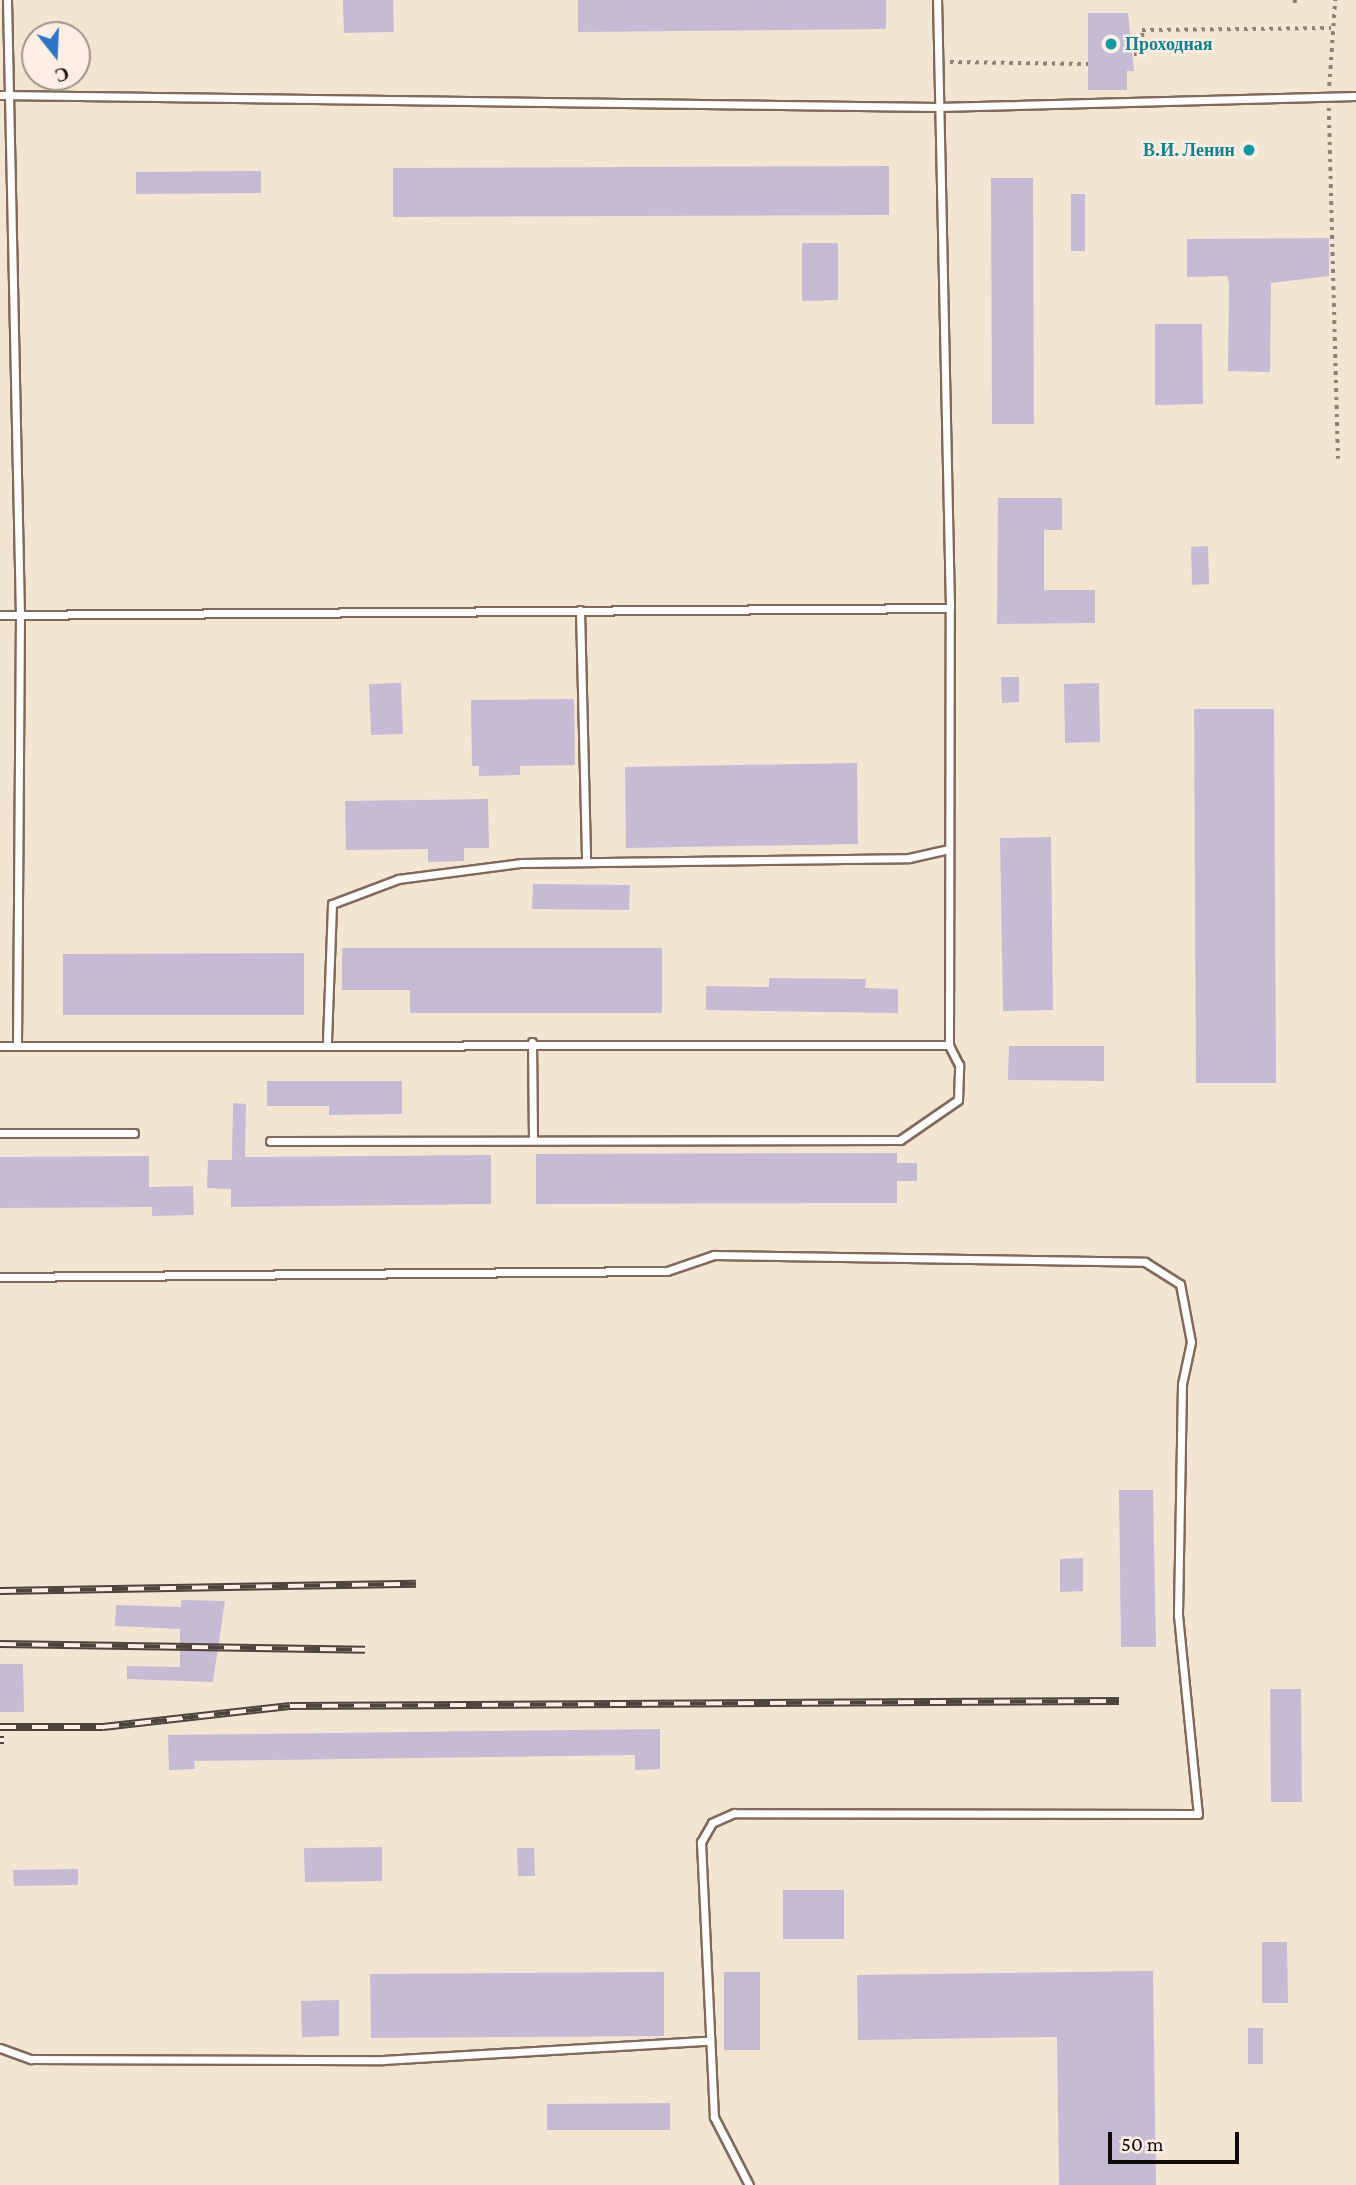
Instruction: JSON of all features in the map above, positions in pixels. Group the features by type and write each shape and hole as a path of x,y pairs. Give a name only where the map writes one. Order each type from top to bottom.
{"lane":[{"path":"7,0 4,95 20,615 17,1045"},
{"path":"270,1140 900,1140 958,1100 959,1065 949,1045 950,608 937,107 937,0"},
{"path":"4,95 937,107 1356,96"},
{"path":"0,615 950,608"},
{"path":"580,610 586,862"},
{"path":"327,1041 332,904 398,879 586,862 909,858 949,849"},
{"path":"0,1046 252,1047 327,1041 949,1045"},
{"path":"532,1042 533,1139"},
{"path":"0,1133 134,1133"},
{"path":"0,1277 667,1271 714,1255 1145,1262 1180,1284 1191,1342 1182,1384 1178,1615 1198,1814 734,1813 712,1823 701,1842 707,2041 714,2117 749,2185"},
{"path":"0,2048 31,2059 383,2060 707,2041"}],"path":[{"path":"1335,0 1328,96 1338,459"},
{"path":"1134,54 1142,54 1142,30 1331,28"},
{"path":"937,62 1088,64"}],"shaded area":[{"path":"0,0 1356,0 1356,2185 0,2185"}],"building":[{"path":"343,0 393,0 394,32 344,33"},
{"path":"578,0 886,0 886,29 578,32"},
{"name":"Проходная","path":"1088,13 1128,13 1134,71 1127,71 1127,90 1088,90"},
{"path":"889,166 889,215 393,217 393,168"},
{"path":"261,171 261,193 136,194 136,172"},
{"path":"991,178 1033,178 1034,424 992,424"},
{"path":"1071,194 1085,194 1085,251 1071,251"},
{"path":"1329,238 1329,276 1271,283 1270,372 1228,371 1227,276 1187,277 1187,239"},
{"path":"802,243 838,243 838,300 802,301"},
{"path":"1155,324 1202,324 1203,404 1155,405"},
{"path":"998,498 1062,498 1062,530 1044,530 1044,590 1095,590 1095,623 997,624"},
{"path":"1208,546 1209,584 1192,585 1191,547"},
{"path":"1001,677 1019,677 1019,702 1002,703"},
{"path":"401,683 403,734 371,735 369,684"},
{"path":"1099,683 1100,742 1065,743 1064,684"},
{"path":"574,699 575,765 520,766 520,775 479,776 479,766 472,766 471,700"},
{"path":"1194,709 1274,709 1276,1083 1196,1083"},
{"path":"857,763 858,844 626,848 625,767"},
{"path":"488,799 489,848 464,848 464,861 428,862 428,849 346,850 345,801"},
{"path":"1051,837 1053,1010 1003,1011 1000,838"},
{"path":"533,884 630,885 629,910 532,909"},
{"path":"342,948 662,948 662,1013 410,1013 410,990 342,990"},
{"path":"304,953 304,1015 63,1015 63,954"},
{"path":"769,978 866,979 865,988 898,989 898,1013 706,1010 706,986 769,987"},
{"path":"1009,1046 1104,1046 1104,1081 1008,1080"},
{"path":"267,1081 402,1081 402,1114 329,1115 329,1106 267,1106"},
{"path":"233,1103 246,1104 245,1157 491,1155 491,1204 231,1207 231,1189 207,1188 208,1160 232,1160"},
{"path":"897,1153 897,1163 917,1163 917,1181 897,1181 897,1203 536,1204 536,1154"},
{"path":"149,1156 149,1187 193,1186 194,1215 152,1216 152,1207 0,1208 0,1157"},
{"path":"1119,1490 1153,1490 1156,1647 1121,1647"},
{"path":"1083,1558 1083,1591 1060,1592 1060,1559"},
{"path":"181,1600 225,1601 213,1682 127,1679 127,1666 180,1667 180,1629 115,1626 116,1605 181,1607"},
{"path":"0,1664 23,1664 24,1712 0,1712"},
{"path":"1270,1689 1301,1689 1302,1802 1271,1802"},
{"path":"660,1729 660,1769 635,1770 635,1755 194,1761 195,1769 169,1770 168,1735"},
{"path":"382,1847 382,1881 305,1882 304,1848"},
{"path":"517,1848 534,1848 535,1876 518,1876"},
{"path":"78,1869 78,1885 14,1886 13,1870"},
{"path":"783,1890 844,1890 844,1939 783,1939"},
{"path":"1262,1942 1287,1942 1288,2003 1262,2003"},
{"path":"1153,1971 1156,2185 1059,2185 1057,2037 858,2040 857,1975"},
{"path":"664,1972 664,2036 371,2038 370,1974"},
{"path":"724,1972 760,1972 760,2050 724,2050"},
{"path":"339,2000 339,2036 302,2037 301,2001"},
{"path":"1248,2028 1263,2028 1263,2064 1248,2064"},
{"path":"670,2103 670,2130 547,2130 547,2104"}],"railway":[{"path":"0,1591 416,1584"},
{"path":"0,1644 365,1650"},
{"path":"0,1727 103,1727 290,1706 1119,1701"}],"place":[{"name":"Проходная","path":"1111,44"},
{"name":"В.И. Ленин","path":"1249,150"}]}
